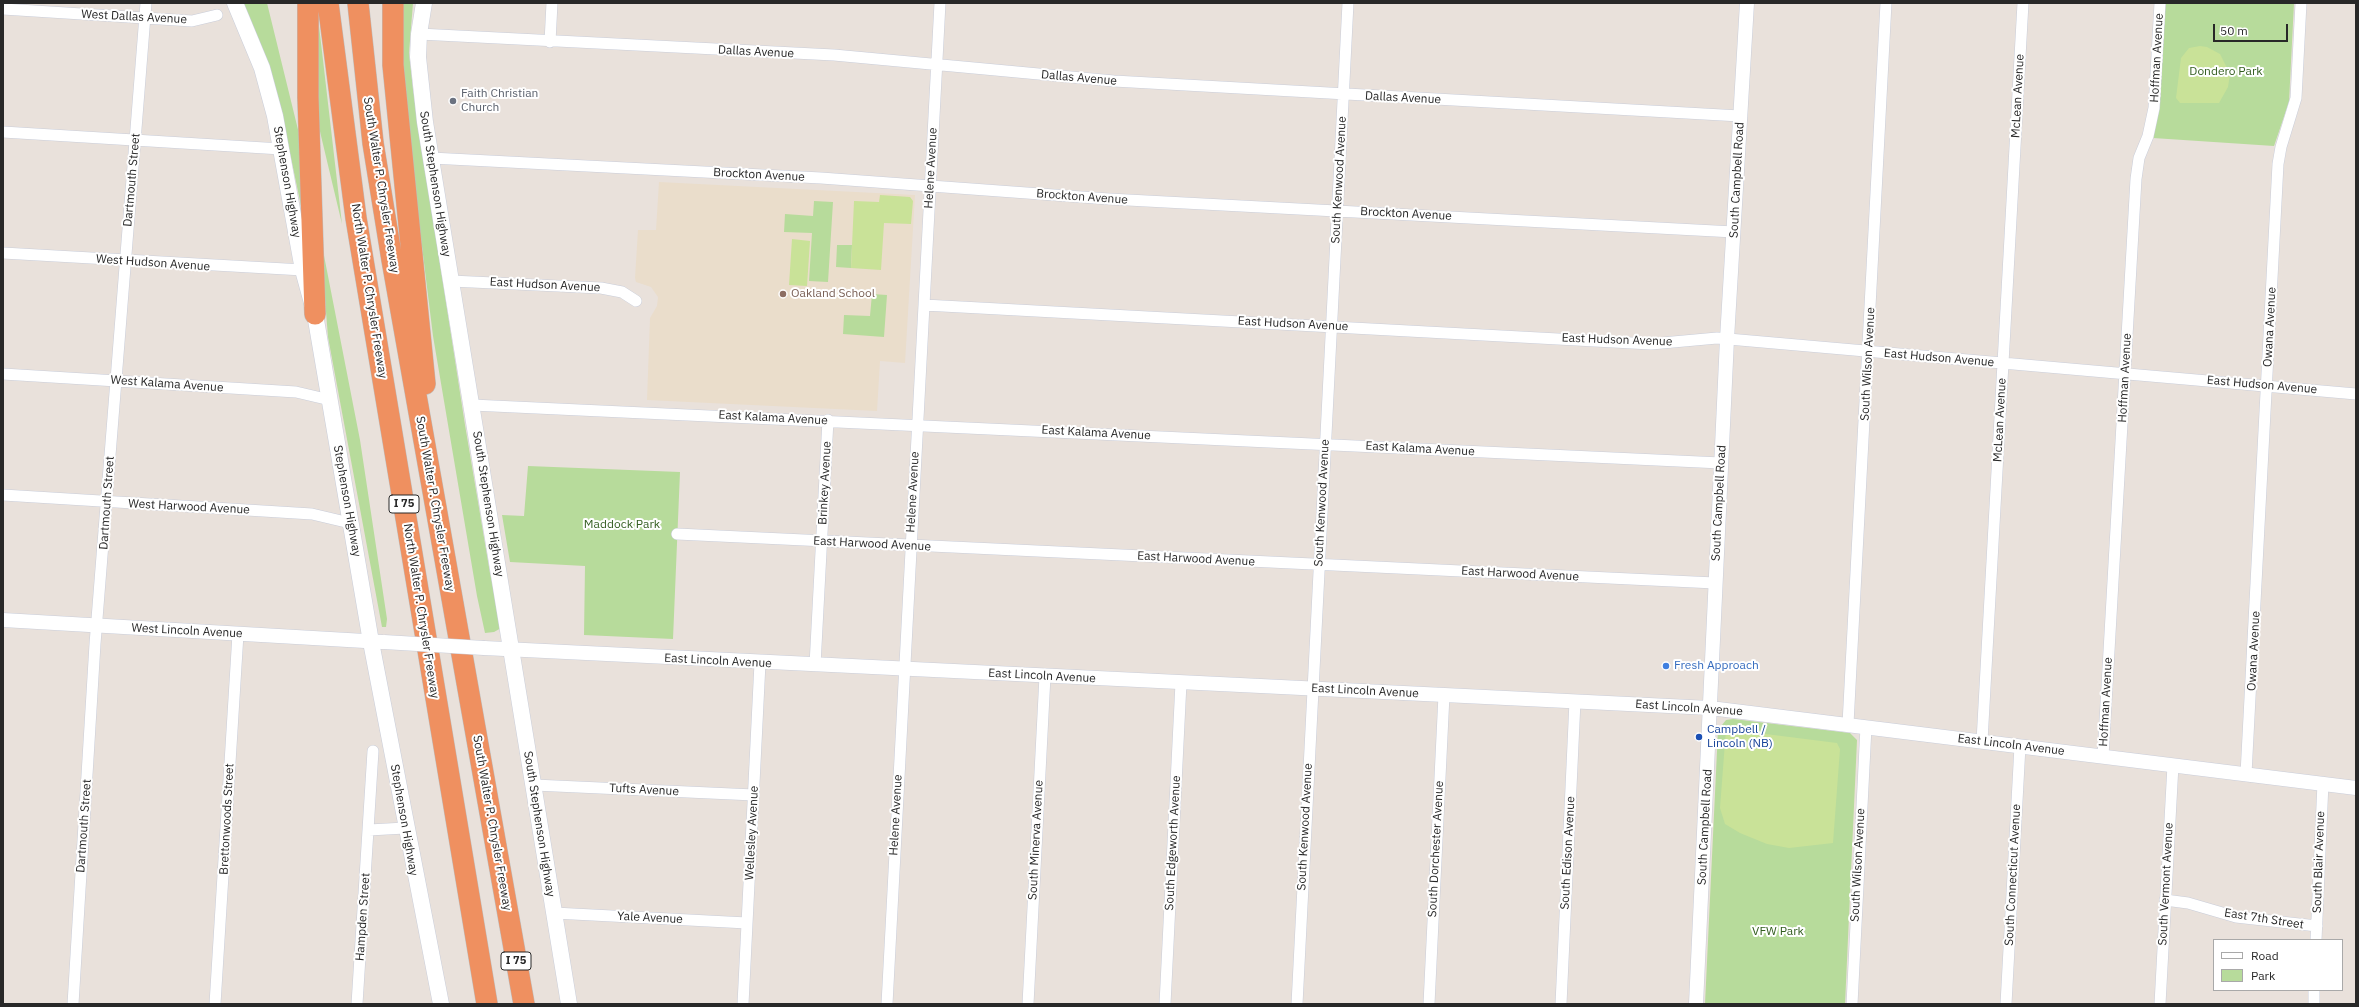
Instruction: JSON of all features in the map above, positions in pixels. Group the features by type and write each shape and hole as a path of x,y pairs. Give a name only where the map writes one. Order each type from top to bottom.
{"highway":[{"path":"308,3 308,97 315,314"},
{"name":"North Walter P. Chrysler Freeway","path":"328,3 356,218 487,1004"},
{"name":"South Walter P. Chrysler Freeway","path":"358,3 373,143 392,260 524,1004"},
{"path":"393,3 394,64 424,362 429,467"}],"main road":[{"name":"Stephenson Highway","path":"235,3 262,68 275,116 303,270 315,314 350,523 377,642 406,828 440,1004"},
{"name":"South Stephenson Highway","path":"424,3 419,34 419,79 569,1004"}],"street":[{"name":"Dartmouth Street","path":"73,1004 106,502 146,3"},
{"path":"550,42 552,3"},
{"name":"Helene Avenue","path":"887,1004 940,3"},
{"name":"South Kenwood Avenue","path":"1297,1004 1348,3"},
{"name":"South Campbell Road","path":"1696,1004 1727,339 1747,3"},
{"name":"South Wilson Avenue","path":"1848,724 1886,3"},
{"name":"McLean Avenue","path":"1982,741 2023,3"},
{"name":"Hoffman Avenue","path":"2103,756 2137,168 2148,136 2154,108 2160,3"},
{"name":"Owana Avenue","path":"2246,774 2278,164 2281,147 2296,98 2301,3"},
{"name":"West Dallas Avenue","path":"3,9 192,21 217,15"},
{"name":"Dallas Avenue","path":"419,34 550,42 834,55 1114,81 1740,116"},
{"path":"3,132 281,149"},
{"name":"Brockton Avenue","path":"431,158 821,178 1109,199 1734,232"},
{"name":"West Hudson Avenue","path":"3,253 303,270"},
{"name":"East Hudson Avenue","path":"452,282 601,288 622,292 636,301"},
{"name":"East Hudson Avenue","path":"924,305 1651,344 1727,339 2003,364 2267,385 2356,394"},
{"name":"West Kalama Avenue","path":"3,374 296,392 330,400"},
{"name":"East Kalama Avenue","path":"472,405 917,424 1721,463"},
{"name":"Brinkey Avenue","path":"815,665 828,420"},
{"name":"West Harwood Avenue","path":"3,496 312,514 350,523"},
{"name":"East Harwood Avenue","path":"677,534 1715,583"},
{"name":"West Lincoln Avenue","path":"3,620 377,642"},
{"name":"Brettonwoods Street","path":"215,1004 238,634"},
{"name":"East Lincoln Avenue","path":"377,642 760,663 1710,708 2356,788"},
{"name":"Wellesley Avenue","path":"743,1004 760,663"},
{"name":"South Minerva Avenue","path":"1028,1004 1045,676"},
{"name":"South Edgeworth Avenue","path":"1165,1004 1181,683"},
{"name":"South Dorchester Avenue","path":"1429,1004 1444,695"},
{"name":"South Edison Avenue","path":"1561,1004 1576,702"},
{"name":"South Wilson Avenue","path":"1852,1004 1866,727"},
{"name":"South Connecticut Avenue","path":"2006,1004 2020,746"},
{"name":"Hampden Street","path":"357,1004 373,751"},
{"name":"South Vermont Avenue","path":"2160,1004 2172,765"},
{"name":"South Blair Avenue","path":"2316,939 2323,783"},
{"name":"Tufts Avenue","path":"534,785 754,795"},
{"path":"369,830 406,828"},
{"name":"East 7th Street","path":"2165,900 2188,903 2236,917 2317,926"},
{"name":"Yale Avenue","path":"554,913 747,923"},
{"path":"2314,991 2314,1004"}],"shaded area":[{"name":"Oakland School","path":"659,182 915,195 905,363 880,361 877,411 647,400 650,318 657,306 658,297 651,287 636,282 635,278 638,230 656,230"}],"green space":[{"path":"242,3 267,3 303,150 304,220 283,120 266,59"},
{"path":"402,3 413,3 409,53 413,89 465,425 490,573 503,627 494,632 485,633 477,596 433,336 403,92"},
{"name":"Dondero Park","path":"2165,3 2294,3 2289,102 2274,146 2153,138 2159,104"},
{"path":"318,17 342,224 317,119"},
{"path":"2200,46 2207,47 2220,54 2230,74 2228,87 2219,103 2180,103 2176,98 2181,58 2189,48"},
{"path":"880,195 910,197 913,201 911,224 884,223 881,270 851,268 854,201 879,202"},
{"path":"814,201 833,202 828,282 809,281 812,233 784,232 785,214 813,216"},
{"path":"320,235 360,440 387,619 386,627 382,627 328,337"},
{"path":"792,239 810,241 807,286 789,285"},
{"path":"837,245 852,245 851,268 836,267"},
{"path":"872,294 887,295 884,337 843,334 844,315 870,316"},
{"name":"Maddock Park","path":"528,466 680,472 673,639 584,635 585,566 510,562 502,515 524,516"},
{"name":"VFW Park","path":"1733,719 1850,733 1857,740 1845,1004 1705,1004 1718,730 1726,720"},
{"path":"1726,729 1837,743 1840,749 1833,843 1789,848 1767,844 1740,833 1725,824 1720,808"}],"place":[{"name":"Faith Christian Church","path":"453,101"},
{"name":"Oakland School","path":"783,294"},
{"name":"Fresh Approach","path":"1666,666"},
{"name":"Campbell / Lincoln (NB)","path":"1699,737"}]}
